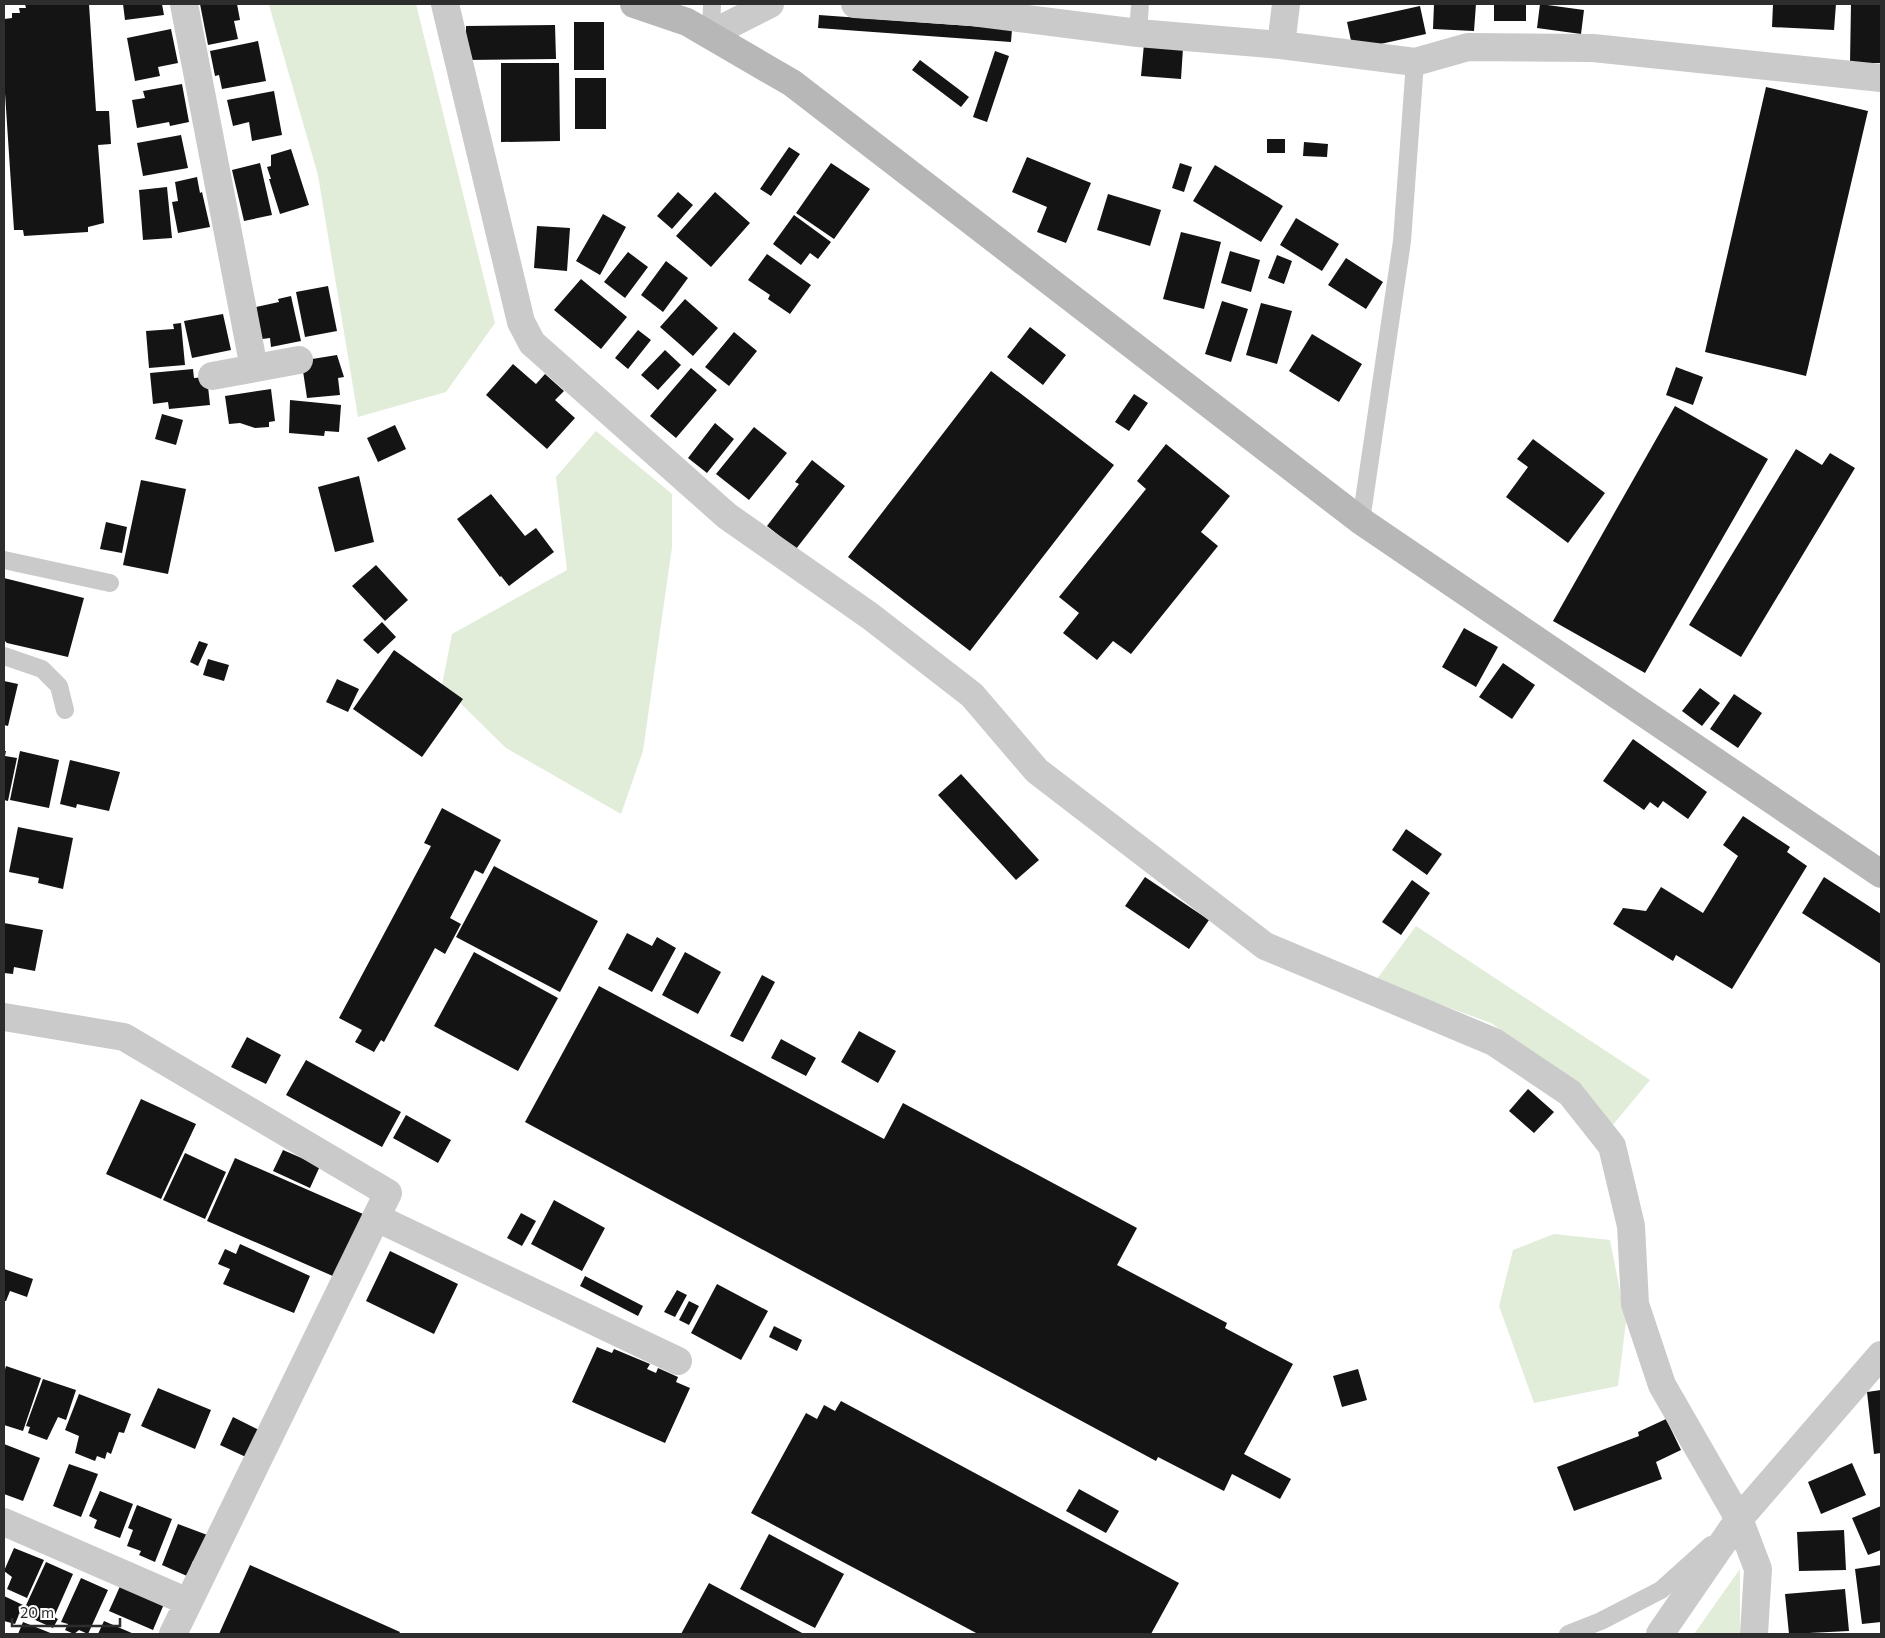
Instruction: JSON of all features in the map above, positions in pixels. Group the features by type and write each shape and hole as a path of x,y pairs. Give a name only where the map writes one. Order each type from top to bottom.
{"street":[{"path":"184,4 254,368"},
{"path":"445,4 521,322 532,343 727,516 870,616 972,695 1037,771 1264,946 1494,1042 1570,1093 1612,1146 1631,1226 1635,1304 1662,1385 1739,1519 1758,1569 1754,1634"},
{"path":"634,4 687,22 711,34 792,83 1361,521 1881,874"},
{"path":"711,34 770,4"},
{"path":"855,4 972,8 1138,33 1281,46 1416,62 1468,47 1593,48 1881,78"},
{"path":"1281,46 1286,4"},
{"path":"212,376 299,360"},
{"path":"4,1017 124,1037 388,1193 173,1634"},
{"path":"377,1218 678,1361"},
{"path":"1660,1634 1739,1519 1881,1355"},
{"path":"4,1522 188,1602"}],"lane":[{"path":"711,34 712,4"},
{"path":"1138,33 1140,4"},
{"path":"1361,521 1402,241 1416,62"},
{"path":"4,560 110,583"},
{"path":"4,656 42,669 59,686 65,710"},
{"path":"1568,1634 1601,1621 1661,1590 1739,1519"}],"green space":[{"path":"270,4 416,4 495,323 446,392 358,417 318,175"},
{"path":"596,431 672,494 672,547 643,751 621,814 506,748 442,685 452,634 567,570 556,477"},
{"path":"1416,926 1650,1080 1612,1126 1557,1069 1491,1023 1374,983"},
{"path":"1554,1234 1610,1240 1626,1322 1618,1386 1534,1403 1499,1306 1513,1250"},
{"path":"1740,1569 1740,1634 1694,1634"}],"building":[{"path":"25,4 89,4 96,111 109,111 111,144 98,145 104,223 88,227 88,232 24,236 23,230 14,230 4,78 4,19 12,18 12,13 20,13 19,8 26,8"},
{"path":"123,4 162,4 164,15 125,20"},
{"path":"200,4 237,4 240,20 234,21 238,39 208,45"},
{"path":"1434,4 1476,4 1474,31 1433,29"},
{"path":"1494,4 1526,4 1526,21 1494,21"},
{"path":"1540,4 1584,10 1581,34 1537,28"},
{"path":"1773,4 1836,4 1834,30 1772,27"},
{"path":"1851,4 1881,5 1881,63 1850,63"},
{"path":"1420,6 1426,34 1353,50 1347,22"},
{"path":"819,15 1012,29 1011,42 818,28"},
{"path":"574,22 604,22 604,70 574,70"},
{"path":"555,25 556,59 466,60 466,26"},
{"path":"171,29 178,63 158,67 160,76 135,81 127,38"},
{"path":"258,41 266,81 222,89 219,75 215,76 210,51"},
{"path":"1144,44 1183,48 1181,79 1141,76"},
{"path":"995,51 1009,56 987,122 973,117"},
{"path":"920,60 969,97 961,107 912,70"},
{"path":"501,63 559,63 560,141 501,142"},
{"path":"575,78 606,78 606,129 575,129"},
{"path":"182,84 189,122 170,126 169,122 137,128 132,100 145,98 143,91"},
{"path":"1766,87 1868,111 1806,376 1705,352"},
{"path":"274,91 282,135 252,141 249,122 233,126 227,100"},
{"path":"181,135 188,168 143,176 137,143"},
{"path":"1267,139 1285,139 1285,153 1267,153"},
{"path":"1304,142 1328,144 1327,157 1303,156"},
{"path":"789,147 800,154 771,196 760,189"},
{"path":"291,149 309,205 280,214 267,167 271,166 271,155"},
{"path":"1027,157 1091,183 1066,243 1037,232 1047,207 1012,192"},
{"path":"260,163 272,215 244,221 232,170"},
{"path":"831,163 870,189 834,239 796,213"},
{"path":"1180,163 1192,167 1184,192 1172,188"},
{"path":"1215,165 1283,206 1261,242 1193,201"},
{"path":"197,177 210,227 178,233 172,202 178,201 175,182"},
{"path":"167,187 172,238 143,240 139,190"},
{"path":"678,192 693,205 672,229 657,216"},
{"path":"715,192 750,223 711,267 676,236"},
{"path":"1108,194 1161,210 1150,246 1097,230"},
{"path":"603,214 626,227 600,275 576,261"},
{"path":"794,215 831,242 818,259 810,253 801,265 773,244"},
{"path":"1296,218 1339,244 1322,271 1280,245"},
{"path":"537,226 570,228 567,271 534,268"},
{"path":"1181,232 1221,242 1204,309 1163,299"},
{"path":"1230,251 1260,260 1251,292 1221,283"},
{"path":"628,252 648,267 625,298 604,282"},
{"path":"767,254 811,285 790,314 768,299 770,295 748,280"},
{"path":"1277,255 1292,261 1284,284 1268,278"},
{"path":"1346,258 1383,282 1366,309 1328,285"},
{"path":"666,261 688,278 663,312 641,295"},
{"path":"581,279 627,317 601,349 554,310"},
{"path":"328,286 337,331 305,337 296,292"},
{"path":"291,296 301,341 271,347 270,338 262,339 256,307 279,302 278,299"},
{"path":"685,299 718,328 693,356 660,327"},
{"path":"1222,301 1248,309 1231,362 1205,354"},
{"path":"1261,303 1292,311 1277,364 1246,355"},
{"path":"223,314 231,350 192,358 184,321"},
{"path":"181,323 185,365 149,368 146,331 174,329 173,324"},
{"path":"1030,327 1066,355 1043,385 1007,357"},
{"path":"638,330 651,340 628,369 615,358"},
{"path":"734,332 757,351 729,386 705,367"},
{"path":"1312,334 1362,364 1339,402 1289,371"},
{"path":"665,350 681,365 658,390 641,375"},
{"path":"337,355 344,377 338,378 340,395 307,398 303,371 306,360"},
{"path":"513,364 536,384 545,374 564,391 555,400 575,418 547,449 486,395"},
{"path":"1676,367 1703,377 1693,405 1666,395"},
{"path":"691,368 717,390 676,438 650,416"},
{"path":"193,369 194,378 207,377 210,405 169,409 168,402 153,404 150,373"},
{"path":"991,371 1114,465 970,651 848,557"},
{"path":"271,389 275,421 269,422 269,427 255,428 240,423 229,424 225,396"},
{"path":"1134,394 1148,403 1129,431 1115,422"},
{"path":"290,400 341,405 339,432 325,431 324,436 289,433"},
{"path":"1675,406 1768,459 1645,673 1553,621"},
{"path":"162,414 183,420 176,445 155,439"},
{"path":"715,423 734,439 707,473 688,458"},
{"path":"395,425 406,449 378,462 367,438"},
{"path":"754,427 787,453 749,500 716,474"},
{"path":"1533,439 1605,493 1568,543 1506,497 1528,467 1517,459"},
{"path":"1166,444 1230,496 1201,532 1218,546 1131,654 1113,641 1097,660 1063,633 1079,613 1059,597 1146,489 1137,481"},
{"path":"1796,449 1822,465 1830,453 1855,468 1741,657 1689,625"},
{"path":"812,460 845,486 796,549 767,526 799,484 795,482"},
{"path":"359,476 374,542 335,552 318,487"},
{"path":"141,480 186,489 168,574 123,565"},
{"path":"491,494 525,536 536,528 554,552 509,586 500,577 457,519"},
{"path":"106,522 127,527 122,553 100,549"},
{"path":"376,565 408,600 385,621 352,586"},
{"path":"4,578 84,598 68,657 7,643 4,640"},
{"path":"382,622 396,637 378,654 363,640"},
{"path":"1464,628 1498,647 1476,687 1442,667"},
{"path":"199,641 208,644 198,666 190,662"},
{"path":"394,650 463,699 422,757 353,709"},
{"path":"208,659 229,665 224,681 203,675"},
{"path":"1503,663 1535,685 1512,719 1479,697"},
{"path":"337,679 359,689 348,712 326,702"},
{"path":"4,681 18,684 8,726 4,725"},
{"path":"1700,688 1720,703 1702,726 1682,711"},
{"path":"1734,694 1762,713 1738,748 1710,729"},
{"path":"1633,739 1707,792 1688,819 1663,801 1658,808 1650,802 1644,810 1603,781"},
{"path":"4,751 6,751 5,756 17,758 8,801 4,800"},
{"path":"20,751 59,760 49,808 10,800"},
{"path":"70,760 120,772 109,811 77,804 76,808 60,804"},
{"path":"961,774 1039,860 1016,880 938,795"},
{"path":"442,808 501,840 483,874 475,870 450,918 461,924 445,954 435,948 384,1042 381,1040 374,1052 355,1042 362,1030 339,1018 431,846 424,843"},
{"path":"1743,816 1790,847 1787,852 1807,866 1732,989 1676,955 1673,961 1613,924 1623,908 1646,911 1661,887 1703,913 1738,856 1723,845"},
{"path":"18,827 73,838 63,889 38,883 39,878 9,872"},
{"path":"1406,829 1442,854 1427,875 1392,850"},
{"path":"494,866 598,921 560,992 456,937"},
{"path":"1145,877 1209,920 1189,949 1125,906"},
{"path":"1824,877 1881,914 1881,964 1802,913"},
{"path":"1412,880 1430,893 1401,935 1382,922"},
{"path":"4,923 43,930 35,971 14,967 13,974 4,973"},
{"path":"627,933 652,946 657,937 676,948 652,992 608,969"},
{"path":"474,952 558,998 518,1071 434,1026"},
{"path":"685,952 721,972 698,1014 662,995"},
{"path":"762,975 775,982 743,1042 730,1036"},
{"path":"599,986 884,1139 903,1103 1137,1228 1117,1265 1227,1323 1225,1328 1293,1364 1244,1454 1291,1479 1280,1499 1232,1474 1224,1491 1158,1457 1156,1461 525,1122"},
{"path":"859,1031 896,1051 878,1083 841,1062"},
{"path":"247,1037 281,1055 266,1084 231,1067"},
{"path":"781,1039 816,1058 806,1076 771,1058"},
{"path":"306,1060 401,1112 382,1147 286,1095"},
{"path":"1528,1089 1554,1112 1534,1133 1509,1111"},
{"path":"141,1099 196,1124 161,1199 106,1174"},
{"path":"406,1115 451,1140 438,1163 393,1138"},
{"path":"283,1150 320,1166 310,1188 273,1171"},
{"path":"185,1153 226,1172 205,1219 163,1200"},
{"path":"235,1158 363,1214 335,1277 207,1221"},
{"path":"554,1200 605,1228 582,1271 531,1244"},
{"path":"521,1213 536,1221 522,1246 507,1238"},
{"path":"240,1244 310,1276 294,1313 223,1284 230,1269 218,1264 225,1249 236,1254"},
{"path":"390,1251 458,1284 434,1334 366,1301"},
{"path":"4,1269 33,1279 27,1297 10,1291 6,1301 4,1301"},
{"path":"585,1276 643,1306 638,1316 580,1286"},
{"path":"717,1284 768,1311 741,1360 691,1333"},
{"path":"677,1290 687,1295 675,1317 664,1312"},
{"path":"689,1301 699,1306 689,1325 679,1320"},
{"path":"774,1326 802,1340 797,1351 769,1337"},
{"path":"597,1347 612,1353 614,1349 650,1364 647,1369 656,1373 658,1368 678,1377 676,1382 690,1388 665,1443 572,1402"},
{"path":"6,1366 41,1378 23,1431 4,1425 4,1373"},
{"path":"1358,1369 1367,1400 1342,1407 1333,1376"},
{"path":"43,1379 76,1390 66,1420 58,1417 47,1440 28,1433 30,1427 26,1426"},
{"path":"158,1388 211,1410 195,1449 141,1426"},
{"path":"1881,1390 1881,1453 1874,1454 1867,1392"},
{"path":"79,1394 131,1414 124,1433 119,1432 111,1454 107,1452 105,1459 97,1456 95,1461 75,1453 79,1436 65,1430"},
{"path":"841,1401 1179,1583 1151,1634 978,1634 751,1513 806,1413 817,1419 824,1405 835,1411"},
{"path":"233,1417 261,1431 248,1458 220,1445"},
{"path":"1666,1419 1681,1450 1656,1462 1662,1479 1574,1511 1557,1467 1639,1436 1638,1432"},
{"path":"4,1444 40,1458 23,1501 4,1494"},
{"path":"1852,1463 1866,1495 1821,1514 1808,1482"},
{"path":"69,1464 98,1474 81,1517 53,1506"},
{"path":"1079,1489 1119,1511 1106,1533 1066,1511"},
{"path":"100,1491 133,1504 120,1538 94,1528 97,1520 89,1516"},
{"path":"137,1505 172,1519 155,1562 139,1555 141,1551 127,1546 133,1530 128,1528"},
{"path":"1881,1506 1881,1550 1868,1555 1852,1518"},
{"path":"178,1524 210,1536 199,1563 193,1561 187,1576 162,1565"},
{"path":"1844,1530 1846,1570 1799,1571 1797,1532"},
{"path":"769,1534 844,1574 815,1628 740,1589"},
{"path":"14,1548 44,1560 27,1598 7,1589 12,1577 4,1571"},
{"path":"46,1562 73,1574 54,1617 58,1619 53,1628 22,1614"},
{"path":"250,1565 400,1632 399,1634 219,1634"},
{"path":"1881,1565 1881,1622 1862,1624 1855,1569"},
{"path":"81,1578 108,1590 88,1634 79,1630 74,1634 65,1630 68,1624 61,1622"},
{"path":"709,1583 804,1634 681,1634"},
{"path":"121,1584 164,1604 153,1630 109,1611"},
{"path":"1845,1589 1849,1631 1789,1634 1785,1594"},
{"path":"4,1596 23,1605 15,1624 4,1621"},
{"path":"104,1621 134,1634 98,1634"},
{"path":"23,1622 53,1634 18,1634"}]}
